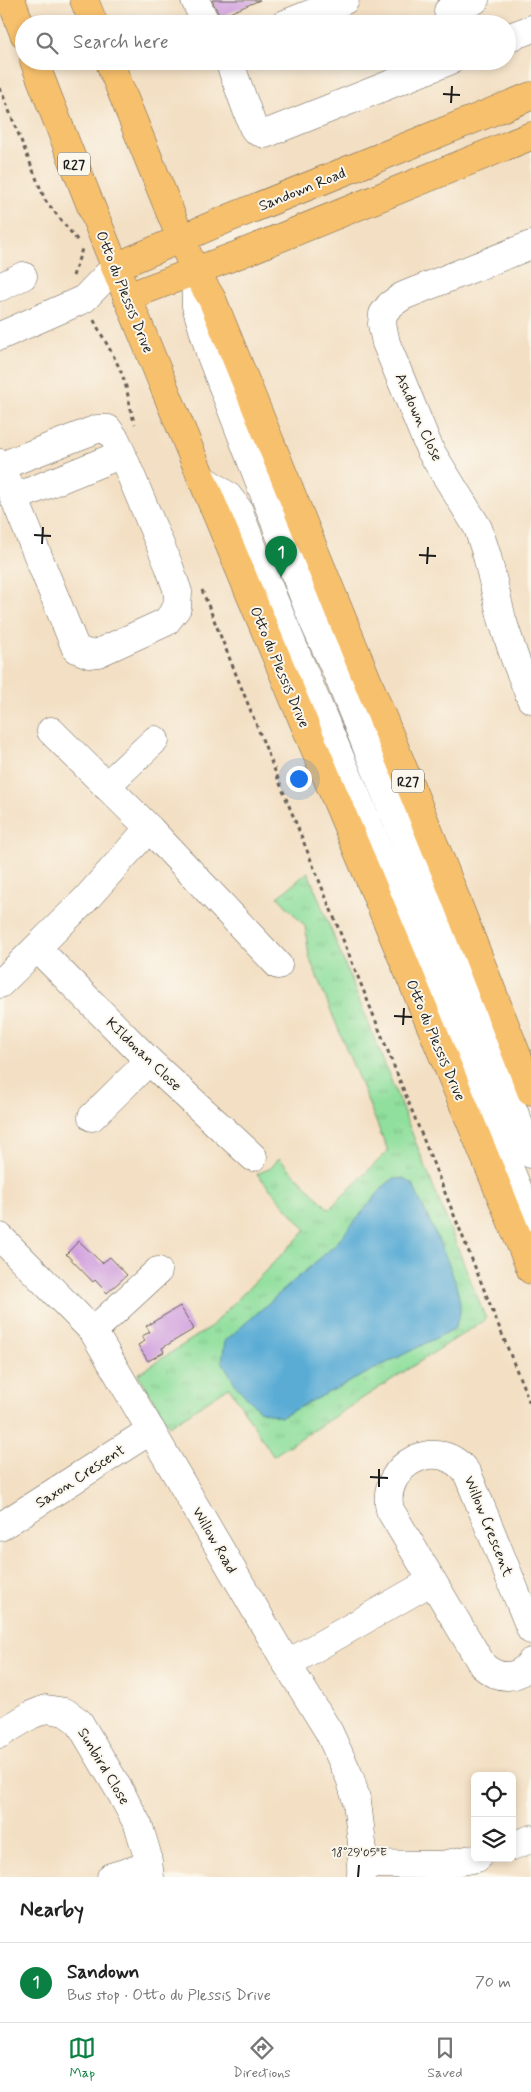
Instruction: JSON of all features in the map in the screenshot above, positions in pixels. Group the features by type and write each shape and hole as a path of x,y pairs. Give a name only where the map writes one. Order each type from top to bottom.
{"main road":[{"path":"10,0 16,15"},
{"path":"84,0 90,15"},
{"name":"Otto du Plessis Drive","path":"38,70 201,478 531,1270"},
{"name":"R27","path":"113,70 181,239 195,271 212,299 443,866 531,1091"},
{"name":"Sandown Road","path":"115,267 531,96"},
{"name":"Sandown Road","path":"127,297 531,136"}],"street":[{"path":"195,0 202,15"},
{"path":"308,15 345,0"},
{"path":"448,11 475,0"},
{"path":"516,35 531,29"},
{"path":"232,70 253,127 256,132 264,134 426,70"},
{"name":"Ashdown Close","path":"531,245 403,296 390,305 384,314 382,324 386,343 430,450 478,528 487,556 502,619 531,699"},
{"name":"Sandown Road","path":"0,336 115,267"},
{"path":"195,271 196,306 211,356 312,618 337,673 531,1154"},
{"name":"Sandown Road","path":"78,288 127,297"},
{"path":"104,428 113,433 169,566 178,592 175,612 166,622 98,653 85,653 74,647 1,464 104,428"},
{"path":"14,498 122,454"},
{"path":"201,478 228,496 238,509 284,629 309,683 432,977 531,1221"},
{"path":"51,731 150,828 278,965"},
{"path":"106,786 155,740"},
{"path":"0,984 86,899 150,828"},
{"name":"KIldonan Close","path":"37,948 149,1061 253,1158"},
{"path":"92,1117 149,1061"},
{"name":"Willow Road","path":"0,1237 93,1331 287,1664 329,1732 350,1778 360,1822 361,1870"},
{"path":"93,1331 158,1271"},
{"name":"Saxon Crescent","path":"3,1519 151,1430"},
{"name":"Willow Crescent","path":"531,1630 468,1475 456,1460 439,1454 423,1456 402,1468 396,1475 388,1493 388,1502 394,1518 478,1659 489,1672 497,1675 514,1675 522,1672 531,1662"},
{"path":"287,1664 432,1581"},
{"name":"Sunbird Close","path":"0,1734 31,1714 46,1709 65,1712 79,1722 122,1792 139,1827 149,1871 111,1877"},
{"path":"516,1845 531,1839"},
{"path":"361,1870 442,1865 471,1859"}],"path":[{"path":"0,88 44,200 82,247 78,288"},
{"path":"99,331 107,342 124,382 131,413 137,429"},
{"path":"202,589 531,1406"}],"green space":[{"path":"308,872 486,1319 273,1456 229,1387 169,1426 138,1374 209,1328 306,1230 257,1174 271,1168 279,1158 329,1209 388,1151 309,957 305,926 278,897"}],"water":[{"path":"404,1178 413,1185 442,1248 456,1284 460,1311 454,1329 280,1417 259,1410 237,1387 222,1361 225,1341 335,1245 384,1186 393,1179"}],"building":[{"path":"212,0 260,0 225,15 219,15"},
{"path":"79,1241 102,1263 110,1257 127,1275 107,1293 95,1280 93,1282 66,1254"},
{"path":"180,1306 194,1329 162,1348 164,1352 148,1361 138,1345 145,1341 142,1336 150,1332 146,1326"}],"place":[{"name":"Sandown","path":"281,577"}]}
